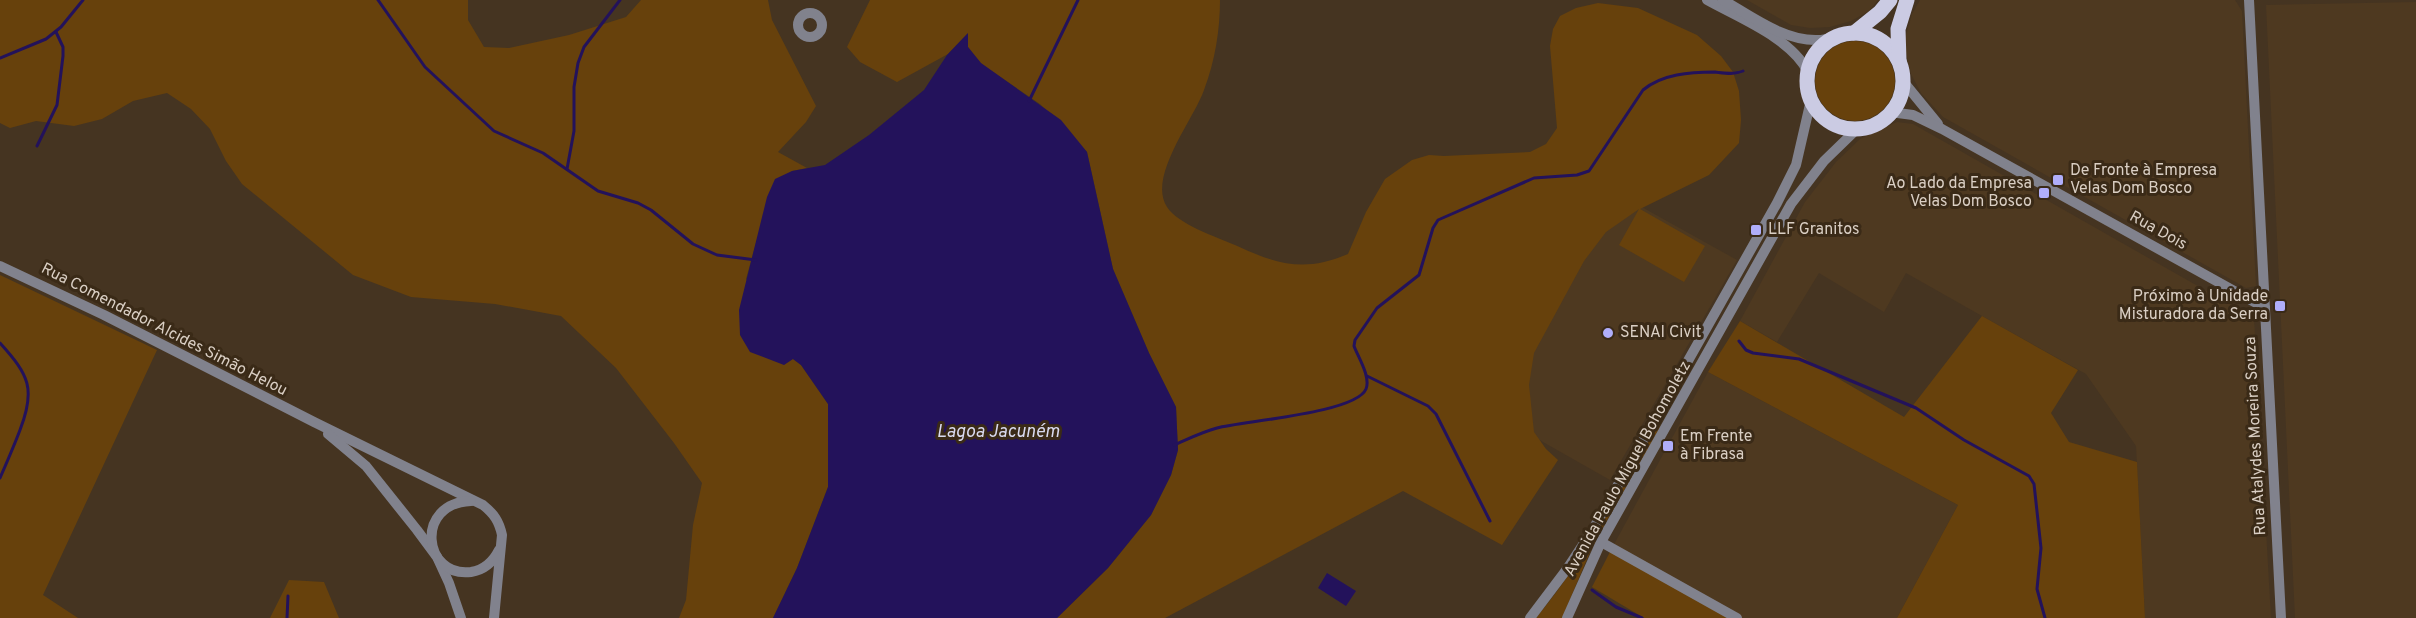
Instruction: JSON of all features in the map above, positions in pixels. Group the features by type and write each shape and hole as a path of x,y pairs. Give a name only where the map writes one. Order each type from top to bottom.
{"main road":[{"path":"1854,33 1880,12 1890,0"},
{"path":"1899,64 1892,51 1882,41 1869,35 1854,33 1838,36 1818,50 1808,72 1807,86 1811,100 1819,113 1845,128 1858,128 1876,123 1890,112 1900,94 1902,80 1898,29 1907,0"}],"street":[{"path":"804,0 805,13"},
{"path":"1707,0 1785,44 1801,59 1808,72"},
{"path":"1723,0 1792,36 1819,40 1838,36"},
{"name":"Rua Atalydes Moreira Souza","path":"2249,0 2281,618"},
{"name":"Rua Dois","path":"1902,80 1915,99 1942,129"},
{"name":"Avenida Paulo Miguel Bohomoletz","path":"1530,618 1592,531 1762,232 1796,165 1811,100"},
{"name":"Rua Dois","path":"1890,112 1913,115 1942,129 2265,308"},
{"name":"Avenida Paulo Miguel Bohomoletz","path":"1567,618 1601,542 1791,204 1824,161 1858,128"},
{"name":"Rua Comendador Alcides Simão Helou","path":"0,266 104,315 483,505 493,513 501,529 494,618"},
{"name":"Rua Comendador Alcides Simão Helou","path":"314,422 366,466 445,565 454,570 476,571 495,558 500,548"},
{"name":"Rua Comendador Alcides Simão Helou","path":"461,618 431,536 433,525 439,514 448,506 459,501 472,501"},
{"path":"1601,542 1737,618"}],"shaded area":[{"path":"0,0 468,0 468,20 484,47 509,48 569,35 626,17 641,0 768,0 772,20 816,106 806,122 778,152 807,168 792,171 761,225 746,279 793,359 801,365 828,404 828,487 797,568 773,618 679,618 686,600 693,525 702,483 616,368 561,316 495,304 411,297 353,275 242,184 226,161 210,129 191,109 167,93 133,101 102,119 74,126 36,121 10,128 0,123"},
{"path":"870,0 1220,0 1218,34 1211,68 1199,102 1167,164 1162,195 1172,213 1188,224 1264,257 1290,264 1318,263 1348,254 1366,212 1385,179 1412,160 1429,155 1530,152 1546,144 1557,128 1550,46 1553,29 1560,16 1576,8 1598,3 1638,8 1697,35 1721,56 1733,72 1739,91 1741,120 1739,143 1709,175 1640,209 1705,246 1684,282 1619,245 1639,209 1606,232 1584,261 1534,353 1529,385 1534,432 1546,449 1558,460 1502,545 1403,491 1165,618 1057,618 1108,568 1151,515 1171,475 1178,450 1176,407 1149,353 1113,269 1087,152 1040,104 981,64 968,47 967,34 948,54 897,82 860,62 847,47"},
{"path":"1747,0 1878,0 1869,11 1851,21 1830,27 1810,28 1791,25"},
{"path":"1920,0 2235,0 2242,11 2256,286 2246,288 1943,117 1921,93 1911,74 1906,53 1905,38 1912,14"},
{"path":"2416,2 2416,618 2295,618 2266,5"},
{"path":"1855,41 1870,44 1883,53 1892,66 1895,81 1892,96 1883,109 1870,118 1855,121 1840,118 1827,109 1818,96 1815,81 1818,66 1827,53 1840,44"},
{"path":"1897,122 1913,124 2254,318 2271,618 2145,618 2136,446 2086,374 1906,273 1884,312 1819,273 1777,342 1740,321 1805,202 1836,162 1860,139"},
{"name":"SENAI Civit","path":"1604,186 1737,260 1610,480 1478,405"},
{"path":"0,275 157,350 43,595 78,618 0,618"},
{"path":"1982,316 2078,370 2051,413 2069,442 2137,462 2145,618 1897,618 1958,505 1708,372 1740,321 1904,417"},
{"path":"1708,372 1958,505 1897,618 1739,618 1612,548"},
{"path":"1657,425 1660,427 1593,545 1562,618 1536,618 1586,549"},
{"path":"1612,548 1739,618 1644,618 1592,587"},
{"path":"289,580 324,582 339,618 270,618"}],"water":[{"name":"Lagoa Jacuném","path":"968,33 968,47 981,63 1061,120 1087,152 1113,269 1149,353 1176,407 1178,450 1171,475 1151,515 1108,568 1057,618 773,618 797,568 828,487 828,404 801,365 793,359 784,365 750,352 740,335 739,310 767,197 775,179 792,171 825,165 869,135 924,90 947,55"},
{"path":"1327,573 1356,591 1346,606 1318,588"}],"waterway":[{"path":"0,58 46,39 61,27 83,0"},
{"path":"378,0 425,67 494,131 543,153 598,191 638,203 651,210 693,244 717,255 756,260"},
{"path":"567,169 574,131 574,87 578,63 584,47 620,0"},
{"name":"Lagoa Jacuném","path":"1029,101 1078,0"},
{"path":"37,146 57,105 63,47 56,32"},
{"path":"1174,445 1217,428 1322,410 1358,397 1366,389 1367,379 1354,346 1355,340 1377,308 1419,275 1433,228 1438,220 1534,178 1577,175 1589,171 1643,90 1659,80 1686,73 1743,71"},
{"path":"1739,341 1746,350 1753,353 1799,359 1916,408 1964,440 2029,476 2034,484 2041,548 2037,589 2045,618"},
{"path":"0,343 18,364 27,383 28,393 25,416 0,478"},
{"path":"1367,376 1428,406 1436,414 1490,521"},
{"path":"1592,590 1616,607 1642,618"},
{"path":"287,618 288,596"}],"place":[{"name":"De Fronte à Empresa Velas Dom Bosco","path":"2058,180"},
{"name":"Ao Lado da Empresa Velas Dom Bosco","path":"2044,193"},
{"name":"LLF Granitos","path":"1756,230"},
{"name":"Próximo à Unidade Misturadora da Serra","path":"2280,306"},
{"name":"SENAI Civit","path":"1608,333"},
{"name":"Em Frente à Fibrasa","path":"1668,446"}]}
